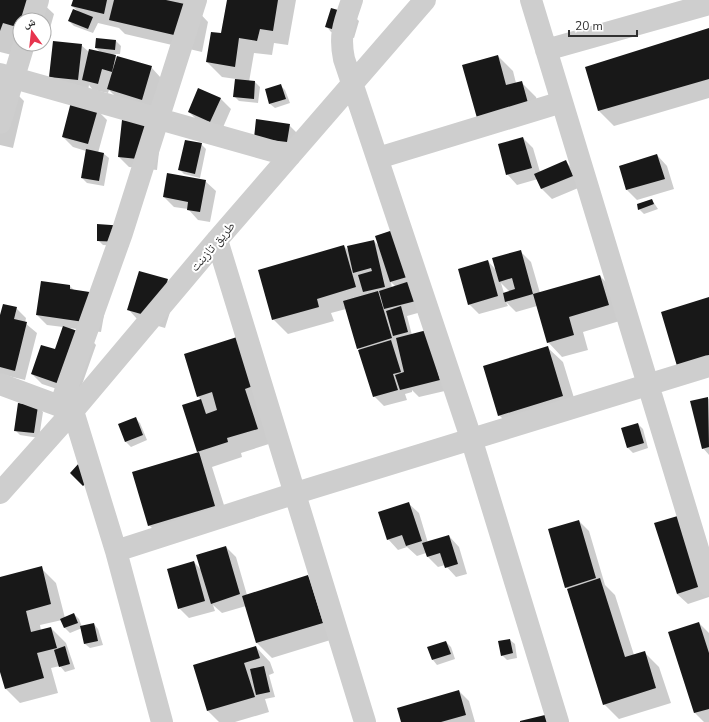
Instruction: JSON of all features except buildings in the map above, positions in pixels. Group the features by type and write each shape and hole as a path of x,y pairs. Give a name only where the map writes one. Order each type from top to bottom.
{"street":[{"path":"34,12 38,0"},
{"path":"162,722 116,551 67,408 196,0"},
{"path":"352,0 344,22 341,43 344,59 353,82 471,438 558,722"},
{"name":"طريق تازبنت","path":"0,493 67,408 217,240 425,0"},
{"path":"531,0 709,585"},
{"path":"546,50 709,4"},
{"path":"0,123 7,76 20,52"},
{"path":"7,76 290,156"},
{"path":"378,158 562,102"},
{"path":"217,240 366,722"},
{"path":"116,551 296,492 709,366"},
{"path":"0,384 67,408"}]}
